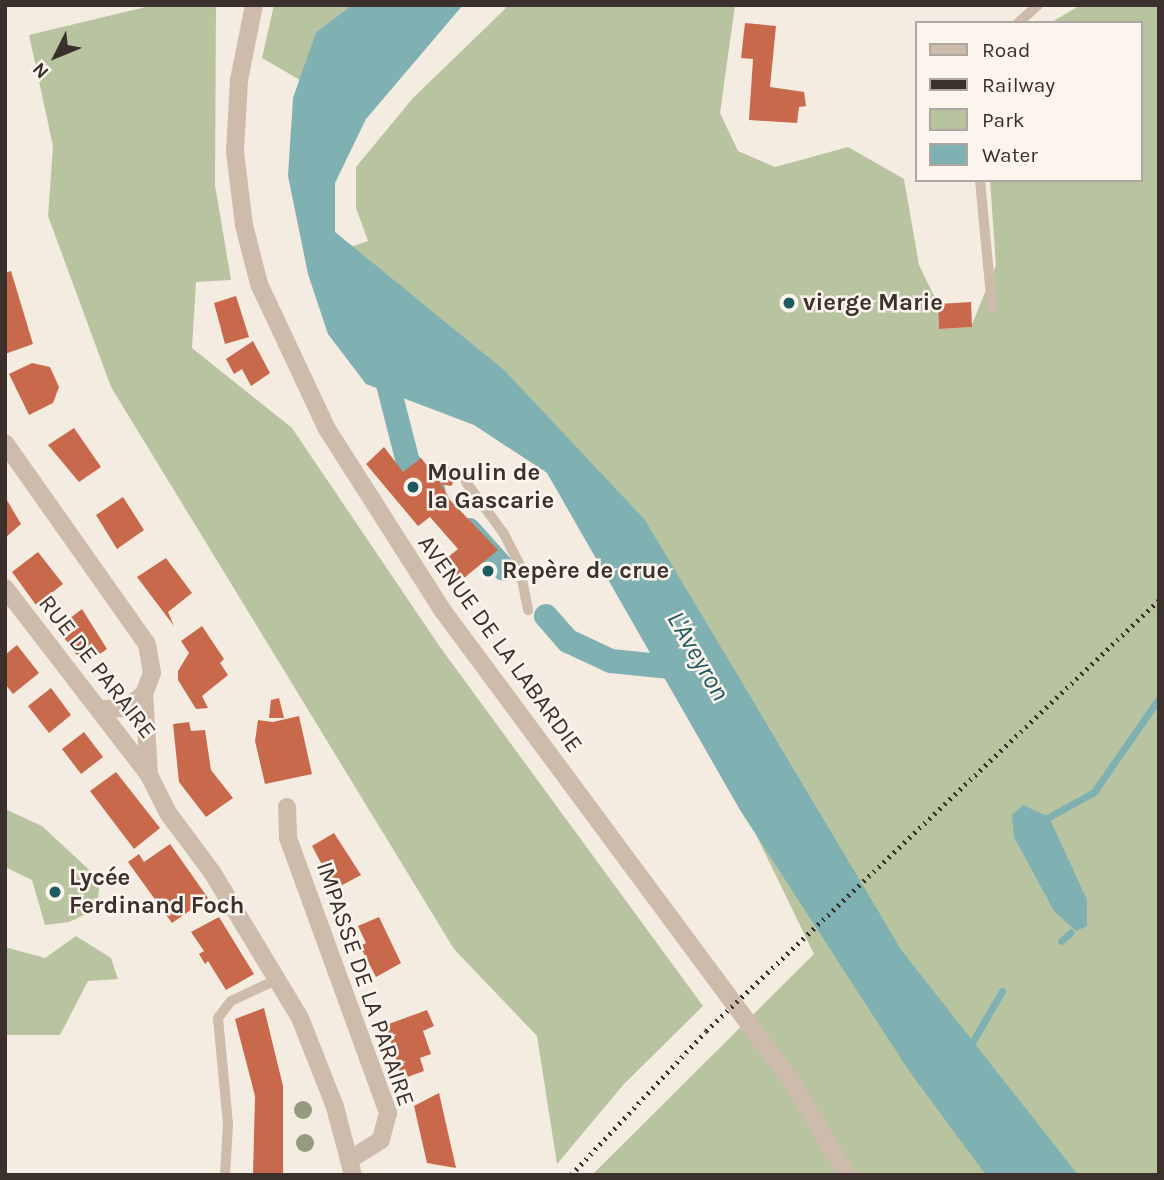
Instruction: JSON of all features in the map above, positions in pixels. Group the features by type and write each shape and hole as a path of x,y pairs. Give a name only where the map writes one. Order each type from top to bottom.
{"street":[{"name":"AVENUE DE LA LABARDIE","path":"254,5 239,80 235,152 244,225 259,284 327,429 443,611 792,1082 847,1175"},
{"name":"RUE DE PARAIRE","path":"5,443 147,645 152,673 144,694 149,775"},
{"name":"RUE DE PARAIRE","path":"5,589 149,775 168,813 212,872 278,979 314,1053 352,1167"},
{"path":"100,709 126,708 144,694"},
{"name":"IMPASSE DE LA PARAIRE","path":"287,807 288,838 388,1114 381,1140 352,1167"}],"lane":[{"path":"1020,21 1038,5"},
{"path":"980,182 992,307"},
{"path":"466,482 504,534 519,564 528,610"},
{"path":"225,1175 228,1124 218,1018 231,1001 278,979"}],"green space":[{"path":"154,5 216,5 215,185 231,280 196,282 192,348 292,428 440,647 703,1006 624,1084 557,1164 537,1036 454,949 111,387 48,216 53,146 29,35"},
{"path":"274,5 352,5 316,32 300,80 262,58"},
{"path":"503,5 735,5 720,113 738,151 775,167 848,147 904,179 919,265 938,304 939,329 971,327 996,265 990,182 1143,182 1143,21 1053,21 1081,5 1159,5 1159,1175 592,1175 814,954 563,438 334,253 368,241 356,208 356,167 413,98 506,8"},
{"path":"5,809 42,826 100,880 97,909 69,922 45,925 32,880 5,867"},
{"path":"76,936 111,958 118,979 88,981 60,1035 5,1035 5,947 45,958"}],"water":[{"name":"L'Aveyron","path":"352,5 463,5 366,119 335,183 335,232 504,370 645,520 902,951 1078,1175 986,1175 909,1071 740,810 547,473 474,425 366,384 328,334 308,274 288,176 293,98 316,32"},
{"path":"1023,805 1049,817 1087,900 1087,926 1076,931 1054,911 1014,837 1012,815"}],"building":[{"path":"745,23 776,26 770,87 804,92 806,106 799,107 797,123 749,120 753,59 741,58"},
{"path":"11,271 33,344 5,354 5,273"},
{"path":"236,296 249,337 225,344 214,303"},
{"path":"971,302 972,327 939,329 938,304"},
{"path":"253,341 270,373 251,386 242,369 234,374 226,359"},
{"path":"32,363 50,367 59,387 53,403 29,415 9,374"},
{"path":"74,428 101,467 79,482 48,445"},
{"path":"384,447 403,472 421,458 450,500 498,550 458,583 441,563 458,549 430,517 418,526 366,464"},
{"path":"451,467 458,475 451,486 441,484 442,469"},
{"path":"5,497 21,524 5,538"},
{"path":"123,497 144,530 117,549 96,515"},
{"path":"38,552 63,584 36,605 12,572"},
{"path":"166,558 192,593 168,612 174,626 137,577"},
{"path":"82,609 107,649 84,665 57,628"},
{"path":"202,626 224,659 220,663 228,675 202,696 208,708 196,709 178,680 178,671 189,653 181,641"},
{"path":"17,645 39,673 13,694 5,684 5,655"},
{"path":"51,688 71,715 49,733 28,706"},
{"path":"279,698 284,718 269,718 271,700"},
{"path":"299,716 312,774 265,784 255,741 258,720 273,722"},
{"path":"189,722 191,731 205,730 211,770 233,798 206,817 179,782 173,724"},
{"path":"84,732 103,757 81,774 62,749"},
{"path":"116,772 160,828 134,849 90,791"},
{"path":"334,833 361,875 335,889 312,846"},
{"path":"170,844 208,898 172,923 128,862 139,854 144,862"},
{"path":"219,917 254,974 226,990 208,961 205,964 199,954 204,951 191,932"},
{"path":"379,917 401,963 376,977 360,946 366,943 358,926"},
{"path":"264,1008 283,1086 283,1175 253,1175 255,1096 235,1019"},
{"path":"427,1010 434,1026 423,1031 431,1054 420,1058 424,1071 402,1079 386,1025"},
{"path":"439,1093 456,1168 427,1163 414,1106"}],"waterway":[{"path":"382,361 408,462 433,490"},
{"path":"469,530 504,569"},
{"name":"L'Aveyron","path":"546,616 568,641 611,661 690,669"},
{"path":"1049,817 1094,792 1159,698"},
{"path":"1061,941 1071,932"},
{"path":"969,1048 1002,991"}],"railway":[{"path":"571,1175 706,1031 1159,600"}],"place":[{"name":"vierge Marie","path":"789,303"},
{"name":"Moulin de la Gascarie","path":"413,487"},
{"name":"Repère de crue","path":"488,571"},
{"name":"Lycée Ferdinand Foch","path":"55,892"}]}
